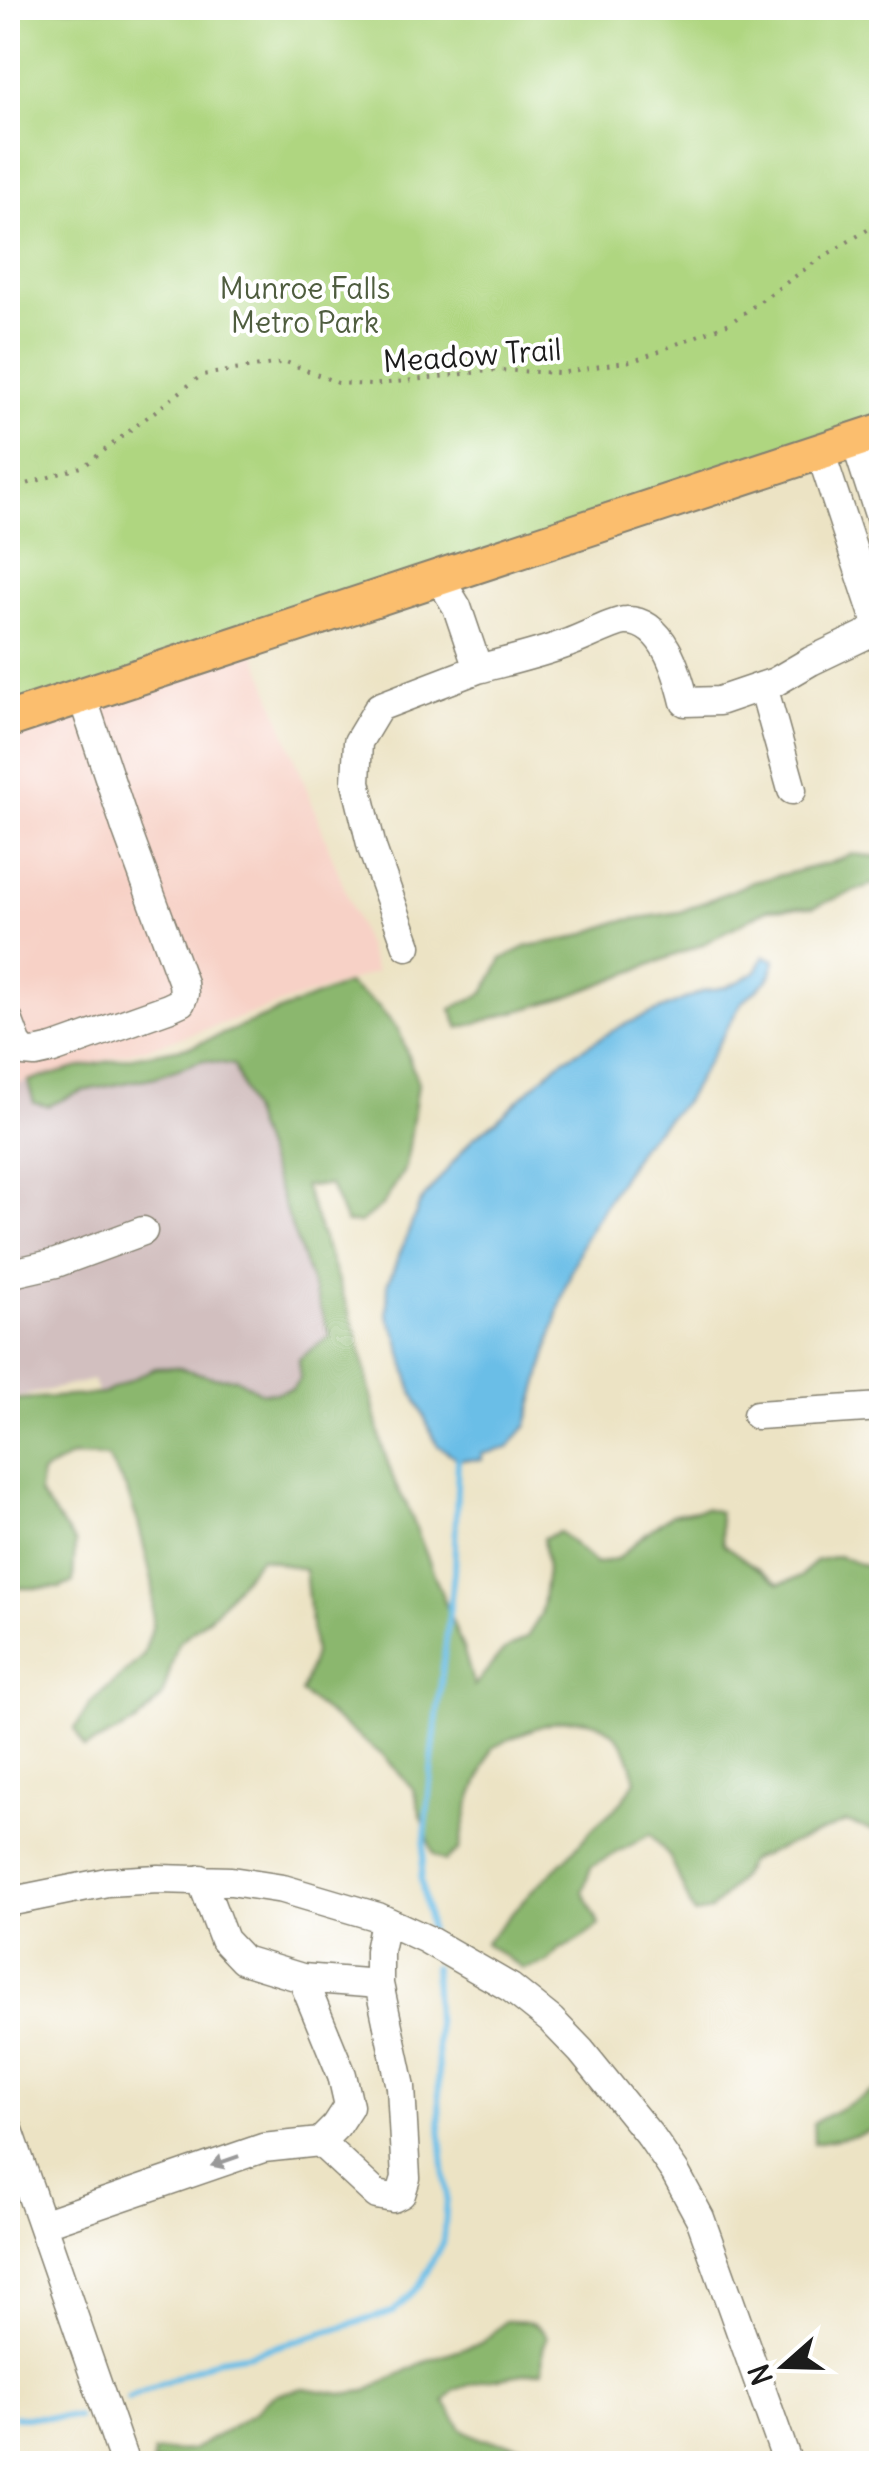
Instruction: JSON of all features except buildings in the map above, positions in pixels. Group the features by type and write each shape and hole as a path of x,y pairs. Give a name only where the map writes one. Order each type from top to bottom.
{"main road":[{"path":"8,720 868,436"}],"street":[{"path":"868,436 882,524"},
{"path":"407,946 372,848 356,782 358,742 379,707 478,669 564,645 625,620 647,626 664,644 678,671 685,702 718,702 775,682 811,660 880,632 820,452"},
{"path":"450,572 478,669"},
{"path":"763,686 792,790"},
{"path":"8,1018 16,1043 24,1052 34,1053 168,1008 181,1002 184,994 82,696"},
{"path":"8,1274 56,1263 143,1231"},
{"path":"757,1415 882,1408"},
{"path":"8,1902 106,1882 158,1878 283,1889 386,1921 511,1988 582,2051 675,2172 700,2218 788,2464"},
{"path":"201,1879 224,1940 244,1960 302,1978 379,1984"},
{"path":"320,2142 377,2195 392,2198 401,2194 406,2178 402,2087 379,1984 379,1951 386,1921"},
{"path":"42,2224 264,2148 320,2142 349,2106 342,2075 302,1978"},
{"path":"8,2127 125,2464"}],"path":[{"name":"Meadow Trail","path":"8,490 84,466 202,375 286,362 338,383 371,385 497,370 560,373 636,360 730,323 818,260 882,221"}],"shaded area":[{"path":"250,639 376,972 164,1043 8,1087 8,719"},
{"path":"222,1042 234,1065 330,1336 330,1382 240,1413 103,1411 93,1380 13,1398 8,1385 8,1087 28,1081 31,1091"}],"green space":[{"name":"Munroe Falls Metro Park","path":"8,8 881,8 881,431 8,720"},
{"path":"852,854 881,857 881,881 814,907 768,909 701,945 567,997 459,1028 451,1009 484,993 502,959 528,946 570,939 620,921 680,912 753,882"},
{"path":"347,984 378,1006 399,1031 418,1083 406,1167 383,1205 360,1223 346,1223 330,1185 304,1186 358,1337 383,1449 464,1651 474,1686 503,1651 527,1637 541,1615 547,1570 543,1538 560,1532 596,1564 619,1558 671,1515 705,1508 719,1512 723,1544 779,1584 801,1577 815,1561 838,1556 881,1572 881,1604 873,1611 878,1641 882,1644 881,1846 875,1831 846,1822 750,1860 739,1879 710,1911 694,1914 671,1859 651,1834 591,1867 583,1891 600,1925 558,1950 547,1963 523,1969 485,1943 621,1803 636,1780 626,1750 598,1724 581,1720 545,1725 492,1748 469,1805 459,1850 445,1861 433,1854 413,1789 385,1757 301,1693 314,1654 305,1570 260,1558 214,1613 178,1643 162,1697 136,1723 84,1748 75,1729 90,1704 143,1656 152,1628 153,1585 138,1522 126,1489 107,1457 72,1456 41,1473 39,1494 75,1542 73,1582 60,1588 8,1588 8,1400 102,1394 155,1368 177,1367 212,1377 236,1378 260,1392 274,1393 292,1389 300,1378 299,1359 330,1336 234,1065 203,1060 156,1077 82,1091 48,1106 34,1103 28,1081 84,1066 193,1046"},
{"path":"881,2087 881,2126 856,2136 814,2143 813,2123"},
{"path":"505,2321 529,2323 543,2331 547,2337 542,2371 481,2381 454,2390 444,2401 462,2429 482,2439 522,2446 540,2463 152,2463 154,2452 193,2450 277,2394 304,2388 342,2394 366,2391 430,2359 483,2342"}],"water":[{"path":"764,956 775,960 768,980 742,1002 686,1100 641,1145 584,1239 565,1288 527,1425 508,1448 482,1454 482,1460 458,1459 437,1445 412,1390 397,1335 387,1315 388,1283 420,1203 472,1139 558,1063 621,1026 704,991 740,981 756,971"}],"waterway":[{"path":"430,1929 421,1880 454,1572 458,1459"},
{"path":"128,2398 220,2359 251,2354 393,2312 420,2285 444,2239 447,2198 434,1967"},
{"path":"16,2417 77,2417"}]}
